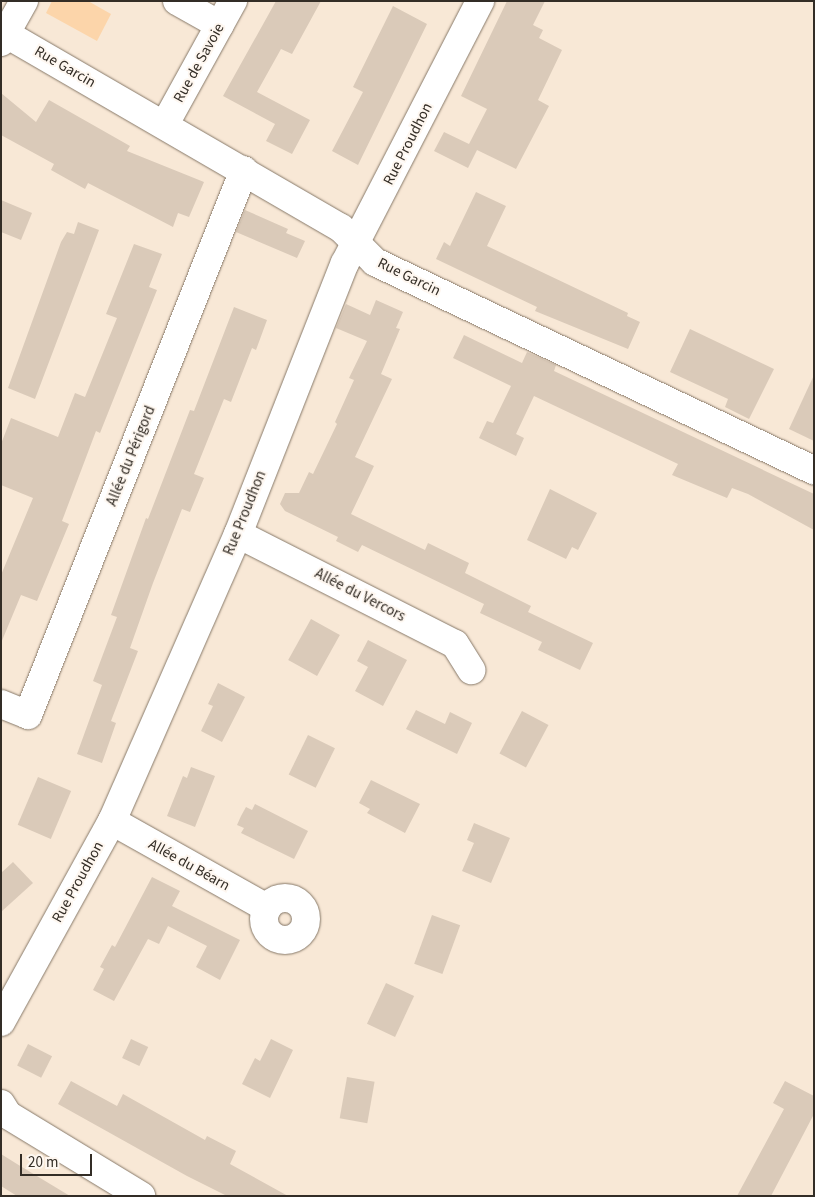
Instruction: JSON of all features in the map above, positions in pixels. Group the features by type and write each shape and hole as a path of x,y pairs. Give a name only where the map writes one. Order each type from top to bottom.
{"street":[{"path":"3,36 24,1"},
{"path":"177,1 220,26"},
{"name":"Rue de Savoie","path":"165,124 233,1"},
{"name":"Rue Proudhon","path":"1,1022 10,985 112,821 238,534 354,243 367,226 480,1"},
{"name":"Rue Garcin","path":"3,36 165,124 341,228 375,262 814,470"},
{"name":"Allée du Périgord","path":"1,704 28,715 244,170"},
{"name":"Allée du Vercors","path":"238,534 455,644 471,670"},
{"name":"Allée du Béarn","path":"112,821 267,908"},
{"path":"1,1104 8,1115 141,1196"}],"shaded area":[{"path":"52,1 88,1 111,14 97,41 46,13"}],"building":[{"path":"276,1 321,1 292,54 281,49 257,92 310,120 292,154 266,141 275,124 223,96"},
{"path":"507,1 545,1 533,25 543,30 539,38 562,50 538,100 549,106 516,169 477,150 468,168 434,151 444,132 469,144 487,109 461,96"},
{"path":"393,6 427,24 358,165 332,151 363,92 353,87"},
{"path":"1,93 36,122 49,100 130,146 127,151 204,182 189,217 178,213 173,227 88,183 85,189 51,170 54,164 1,135"},
{"path":"476,192 506,206 487,246 628,313 627,316 640,322 628,349 535,311 537,307 436,259 444,242 450,246"},
{"path":"1,200 32,213 21,240 1,232"},
{"path":"245,210 288,229 286,233 305,241 297,258 236,232"},
{"path":"78,222 99,230 35,399 8,388 61,242 67,232 74,234"},
{"path":"134,244 162,254 149,287 157,290 100,433 96,431 62,521 69,524 37,601 21,595 1,643 1,575 33,498 1,485 1,444 11,418 58,437 75,393 85,397 117,318 106,314"},
{"path":"376,300 403,312 396,328 400,329 381,374 392,379 355,457 374,466 351,514 425,550 428,543 469,563 465,573 531,606 528,612 593,643 580,670 538,650 542,642 480,613 484,604 362,545 358,552 336,541 338,537 285,511 280,504 285,493 299,493 309,472 313,474 337,424 335,422 354,380 349,378 367,341 336,328 346,304 370,315"},
{"path":"234,307 267,320 256,350 252,348 231,402 224,399 194,474 204,478 190,512 182,509 153,583 130,648 138,651 111,721 116,723 102,763 77,754 102,685 93,681 117,617 111,615 146,518 148,519 190,410 194,411"},
{"path":"690,329 774,369 749,419 725,407 728,399 670,372"},
{"path":"464,335 522,363 527,352 556,365 554,371 814,494 814,530 748,494 732,488 727,498 672,475 678,464 534,396 516,434 524,438 516,456 479,438 487,421 493,423 511,386 453,358"},
{"path":"814,375 814,441 789,429"},
{"path":"550,489 597,513 578,550 572,547 566,559 527,540"},
{"path":"311,619 340,635 317,676 288,660"},
{"path":"368,640 407,660 383,706 355,691 368,667 357,661"},
{"path":"218,683 245,697 222,742 201,731 213,706 208,704"},
{"path":"416,710 445,724 450,712 472,723 457,754 406,729"},
{"path":"522,711 548,725 526,767 499,753"},
{"path":"308,735 335,748 316,788 289,775"},
{"path":"191,767 215,776 195,827 167,816 183,776 187,778"},
{"path":"38,777 71,791 51,839 18,825"},
{"path":"371,780 420,804 405,833 367,813 370,809 359,803"},
{"path":"255,804 308,831 294,859 241,833 244,828 237,825 241,816 246,807 252,810"},
{"path":"474,823 510,838 491,883 462,871 474,843 467,840"},
{"path":"13,862 33,883 1,912 1,873"},
{"path":"152,877 180,891 172,906 240,940 220,980 196,967 207,946 168,926 159,944 148,939 114,1001 93,990 104,969 100,967 112,945 115,947"},
{"path":"432,915 460,925 442,974 414,964"},
{"path":"386,983 414,996 395,1037 367,1024"},
{"path":"131,1039 148,1047 139,1066 122,1058"},
{"path":"271,1039 293,1050 270,1098 242,1084 255,1058 260,1061"},
{"path":"28,1044 52,1056 41,1078 17,1065"},
{"path":"347,1077 375,1082 367,1123 340,1118"},
{"path":"71,1081 117,1106 123,1094 205,1140 207,1136 236,1151 230,1164 288,1196 227,1196 187,1176 58,1104"},
{"path":"785,1081 814,1096 814,1114 771,1196 737,1196 784,1109 773,1103"},
{"path":"1,1154 70,1196 17,1196 1,1186"}]}
